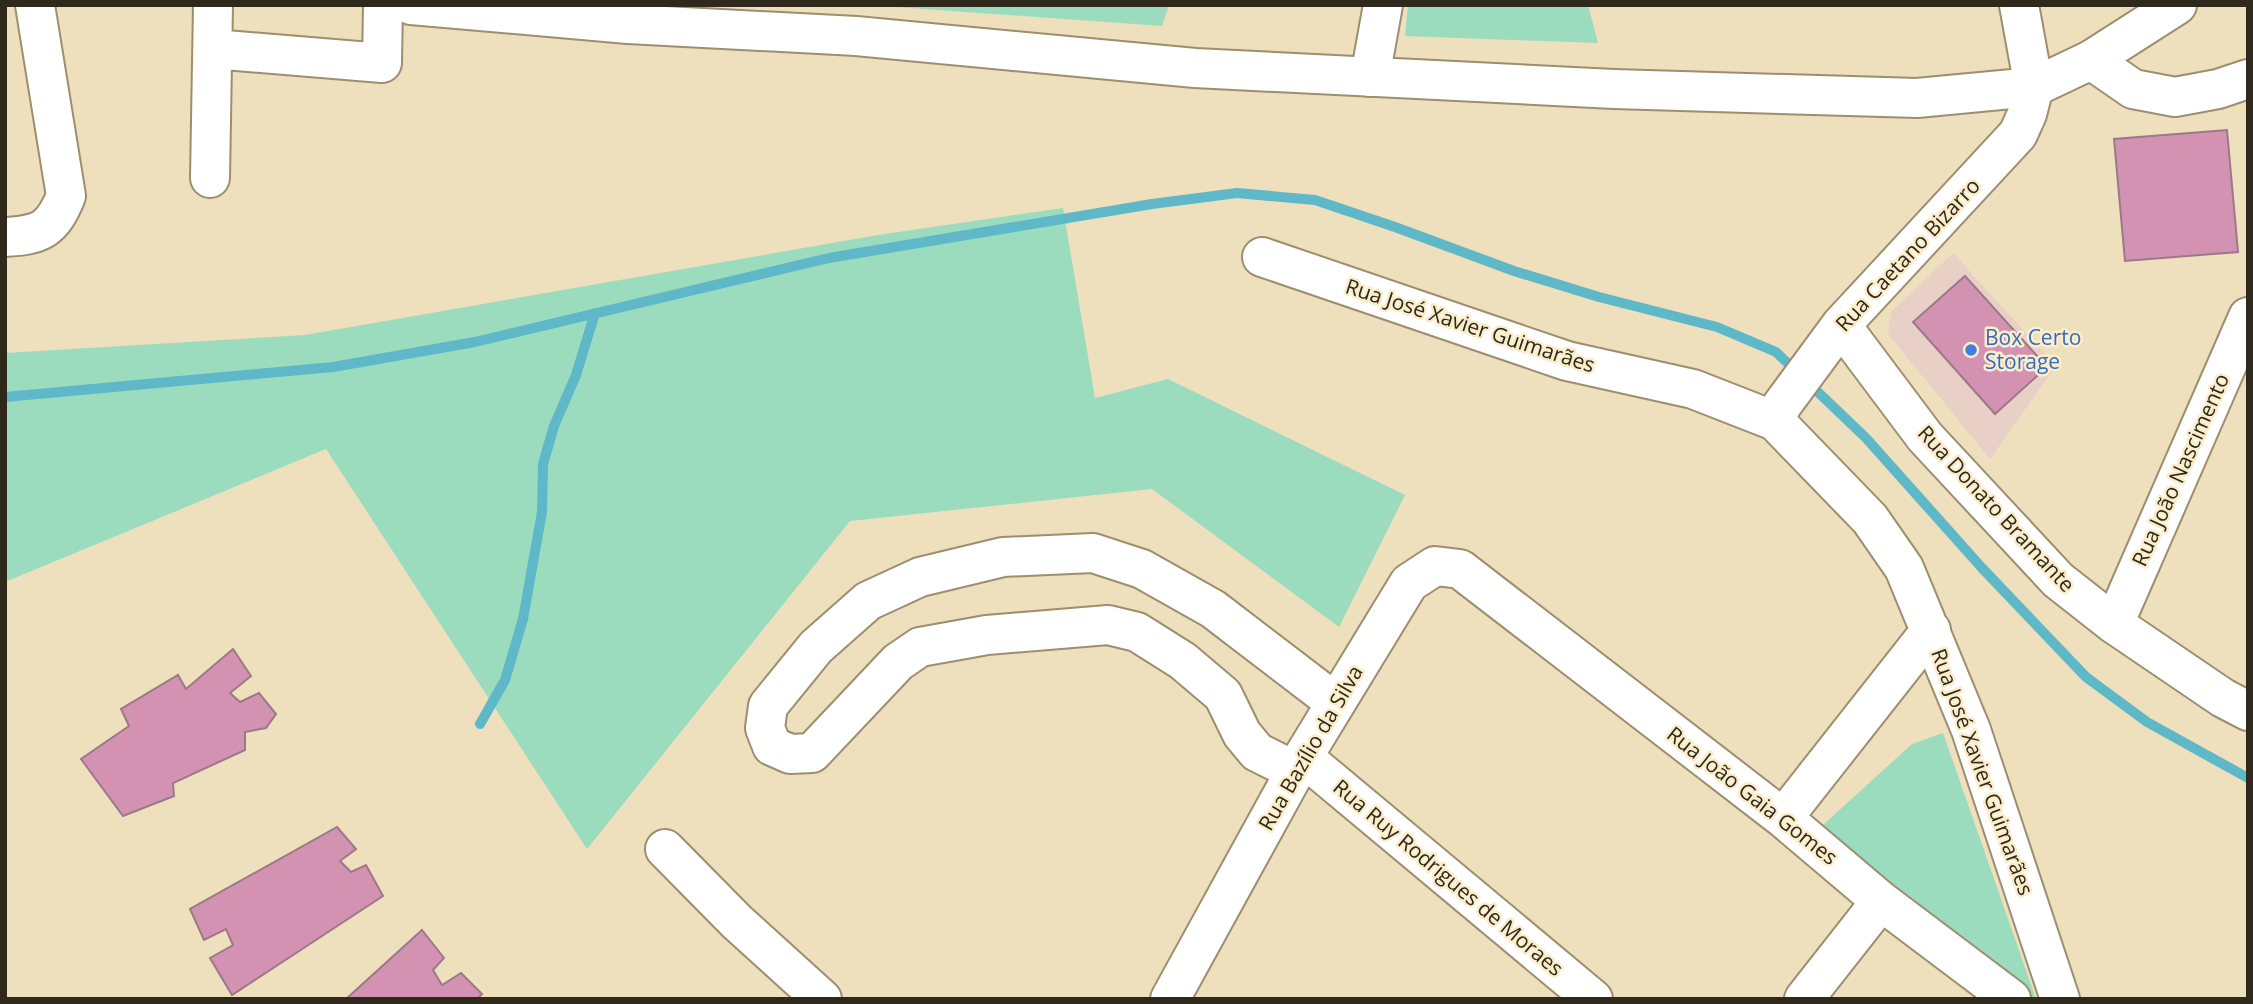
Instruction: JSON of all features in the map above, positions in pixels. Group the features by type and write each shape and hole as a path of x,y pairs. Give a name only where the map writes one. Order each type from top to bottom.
{"street":[{"path":"5,237 29,236 47,226 57,217 66,196 35,5"},
{"path":"210,178 213,5"},
{"path":"213,49 382,63 383,5"},
{"path":"411,5 628,24 856,36 1195,68 1614,89 1917,98 2034,87 2091,60 2177,5"},
{"path":"1370,77 1383,5"},
{"path":"2019,5 2034,87"},
{"path":"2091,60 2133,89 2175,97 2218,89 2248,79"},
{"name":"Rua Caetano Bizarro","path":"1779,413 1812,363 1842,325 2018,134 2034,87"},
{"name":"Rua José Xavier Guimarães","path":"1262,257 1567,361 1693,389 1779,413 1870,519 1904,568 1971,730 2060,999"},
{"name":"Rua João Nascimento","path":"2114,624 2248,317"},
{"name":"Rua Donato Bramante","path":"1842,325 1925,437 2058,580 2114,624 2224,698 2248,711"},
{"name":"Rua Ruy Rodrigues de Moraes","path":"1336,703 1213,609 1142,569 1093,553 1068,554 1003,557 956,568 920,577 868,601 816,647 776,696 768,706 765,728 772,746 790,754 812,753 898,662 920,647 987,635 1108,625 1137,632 1183,661 1223,695 1242,734 1257,752 1299,764 1593,999"},
{"name":"Rua Bazílio da Silva","path":"1170,999 1299,764 1409,583 1435,566 1460,569 1492,594"},
{"name":"Rua João Gaia Gomes","path":"1492,594 1783,818 1881,901 2011,999"},
{"path":"1783,818 1931,630"},
{"path":"665,849 737,922 822,999"},
{"path":"1804,999 1881,901"}],"shaded area":[{"name":"Box Certo Storage","path":"1953,253 2056,366 1990,459 1888,334 1891,312"}],"green space":[{"path":"868,5 1169,5 1162,26"},
{"path":"1408,5 1588,5 1598,43 1405,36"},
{"path":"1063,208 1095,398 1168,379 1405,495 1339,627 1152,489 850,521 587,849 326,449 5,582 5,353 305,335 878,235"},
{"path":"1943,733 2036,999 1812,835 1912,744"}],"building":[{"path":"2227,130 2238,252 2125,261 2114,139"},
{"path":"1965,276 2047,367 1995,414 1913,322"},
{"path":"233,649 251,676 230,693 240,702 259,693 276,714 266,728 245,732 245,750 173,783 174,796 123,816 81,759 129,726 121,709 178,675 186,689"},
{"path":"337,827 356,849 340,861 351,872 366,865 383,896 232,995 210,958 233,945 226,929 204,940 190,909"},
{"path":"422,930 444,958 433,970 442,985 461,973 482,994 477,999 346,999"}],"waterway":[{"path":"5,397 333,367 475,342 829,258 1152,204 1237,193 1315,200 1514,271 1599,297 1717,327 1776,352 1866,438 1982,568 2086,677 2147,722 2248,778"},
{"path":"480,724 505,680 523,619 542,512 543,464 554,426 576,375 595,313"}],"place":[{"name":"Box Certo Storage","path":"1971,350"}]}
